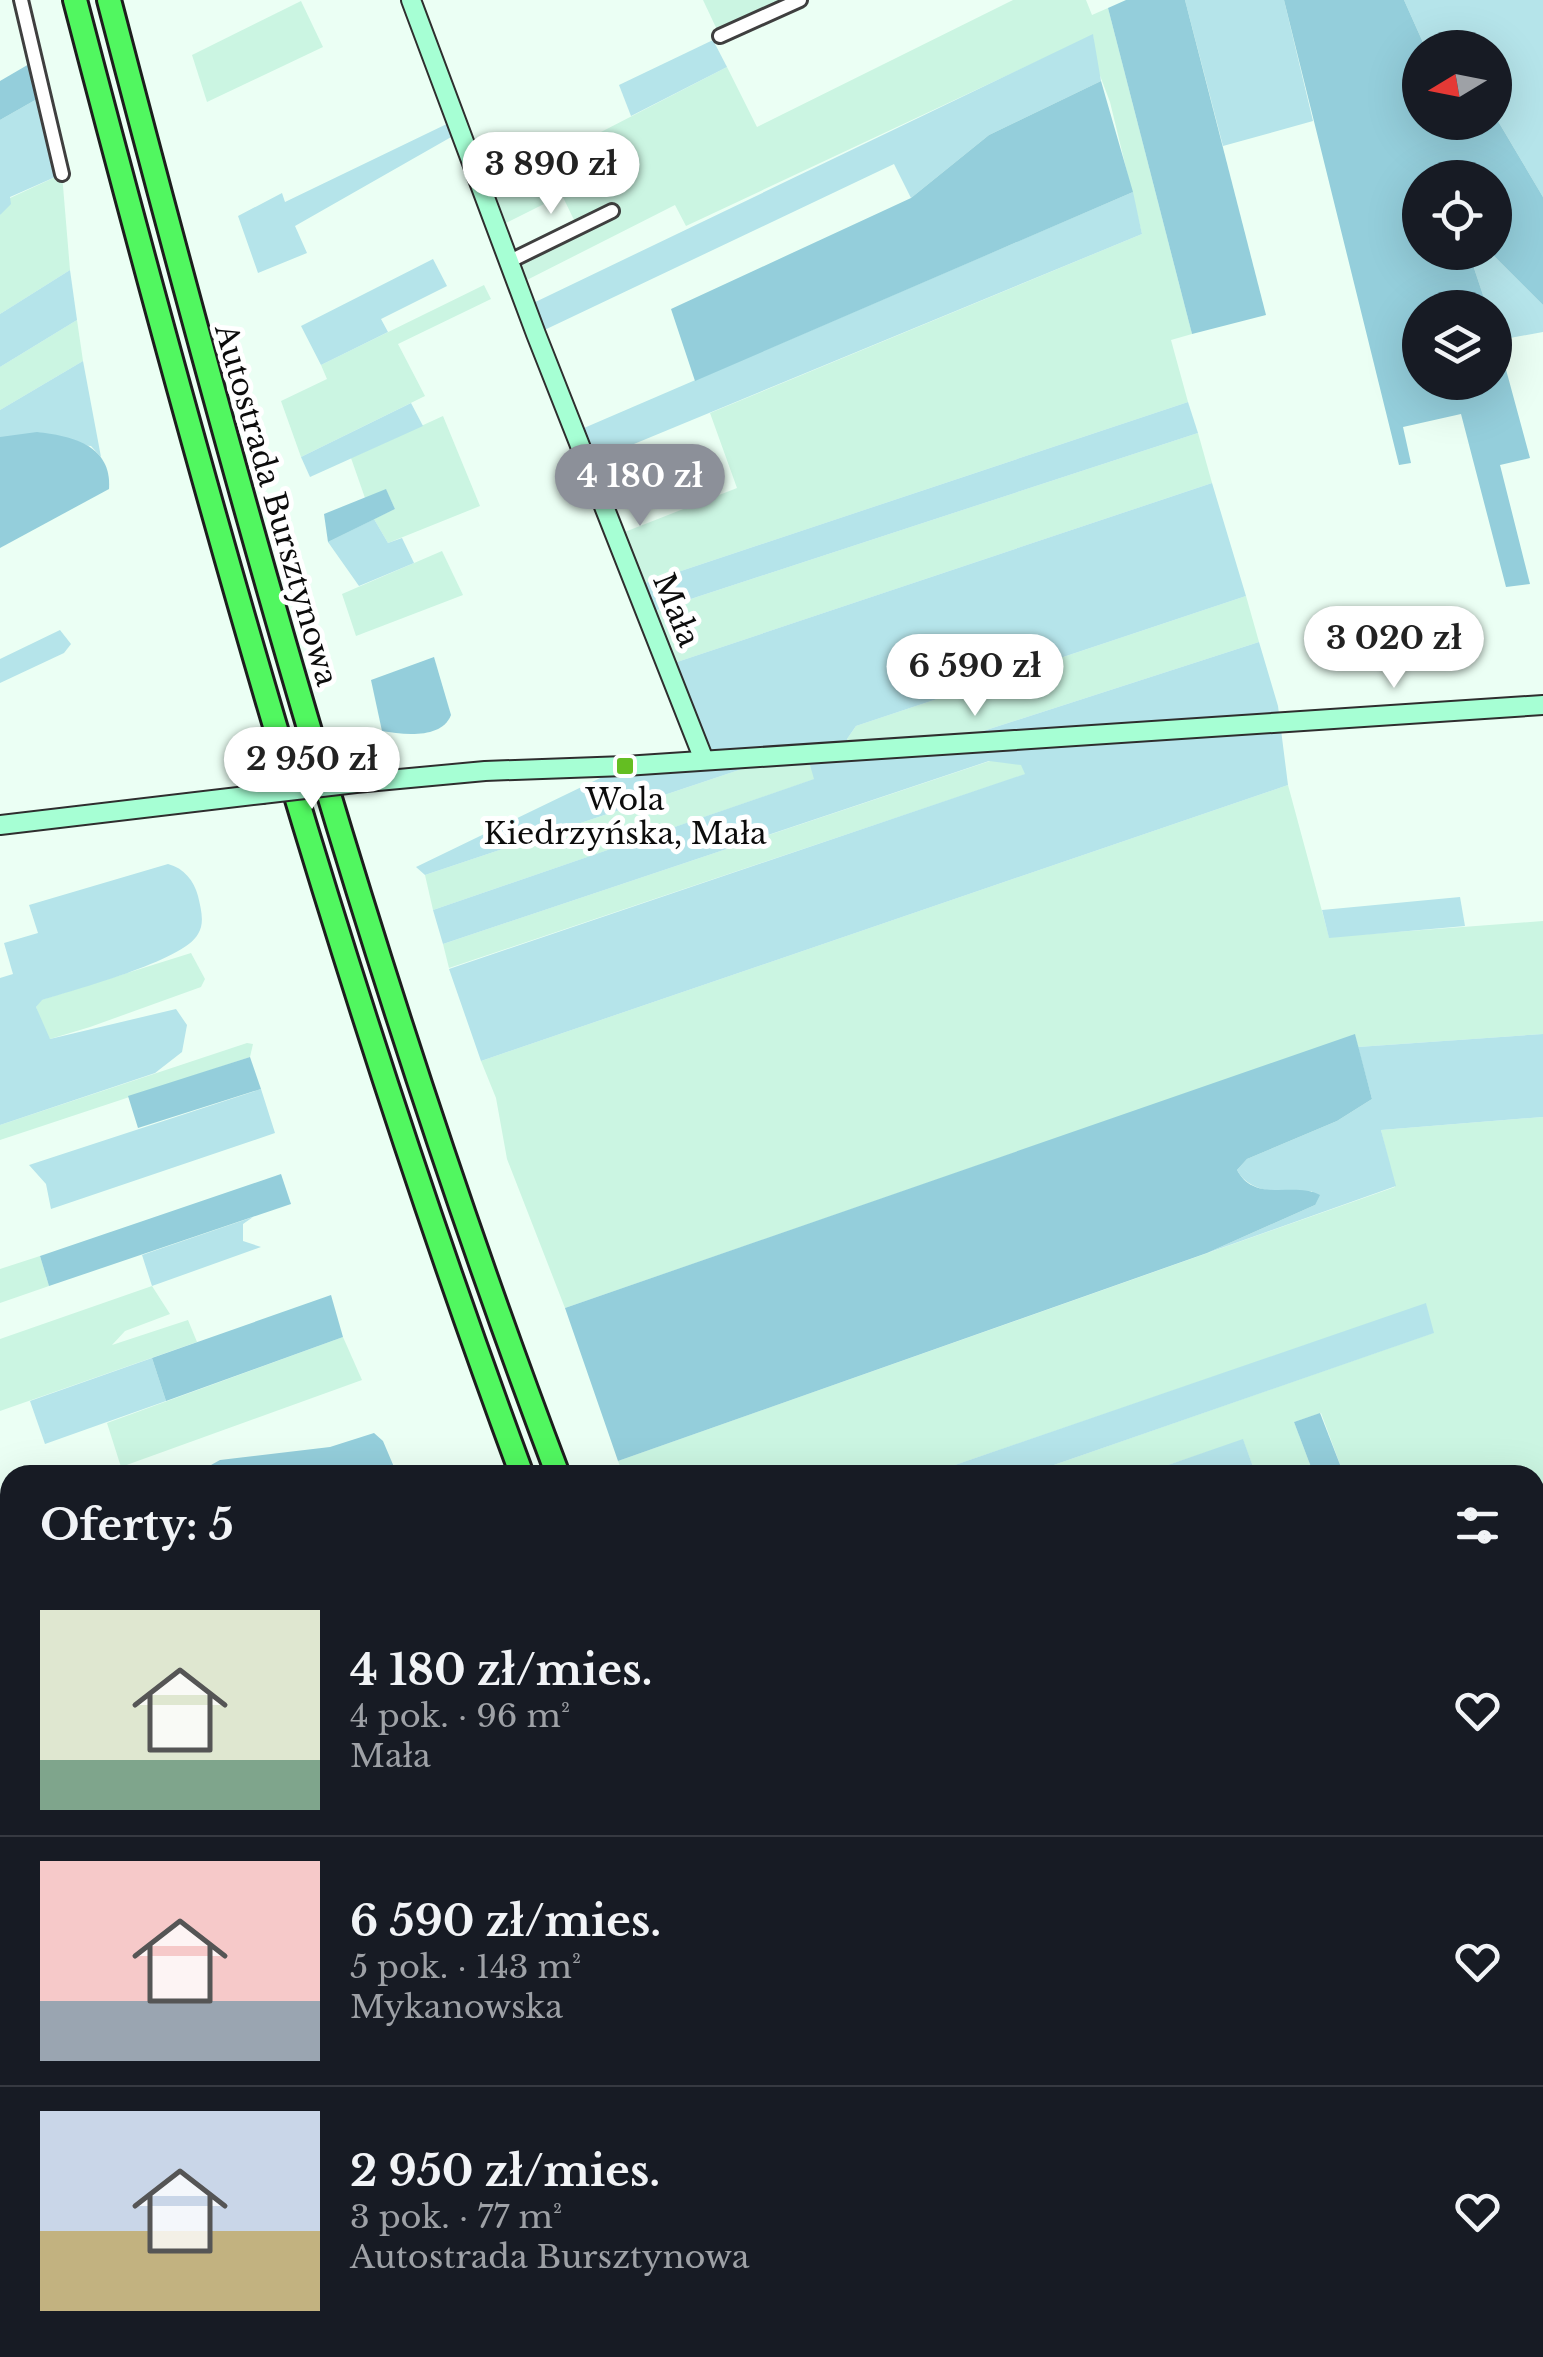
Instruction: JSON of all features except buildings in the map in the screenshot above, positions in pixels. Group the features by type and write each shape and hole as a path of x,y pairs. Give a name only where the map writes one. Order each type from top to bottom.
{"highway":[{"name":"Autostrada Bursztynowa","path":"75,0 202,480 311,856 424,1205 518,1465"},
{"name":"Autostrada Bursztynowa","path":"109,0 218,412 324,786 439,1146 554,1465"}],"main road":[{"name":"Mała","path":"414,1 508,262 704,760"},
{"path":"0,825 485,771 1543,705"}],"street":[{"path":"20,0 62,174"},
{"path":"720,36 800,0"},
{"path":"508,262 612,211"}],"green space":[{"path":"703,0 800,0 720,36"},
{"path":"1013,0 1086,0 1092,15 1108,8 1192,334 1171,340 1188,402 636,586 617,535 737,488 710,413 1142,234 1110,102 1096,65 1093,35 686,226 675,205 517,285 505,254 574,220 562,195 496,228 483,193 727,67 757,127"},
{"path":"301,1 323,47 207,102 192,55"},
{"path":"62,174 70,270 0,314 0,215 10,198"},
{"path":"484,285 491,299 398,344 425,396 301,457 281,401 327,379 321,365"},
{"path":"77,320 83,361 0,410 0,367"},
{"path":"443,416 480,506 388,543 374,519 395,509 386,490 365,498 351,458"},
{"path":"1198,433 1212,483 668,665 648,613"},
{"path":"442,551 463,595 356,636 342,594"},
{"path":"1246,596 1259,642 940,745 848,751 847,739 856,726"},
{"path":"990,761 1022,765 1026,774 449,968 443,944"},
{"path":"811,765 815,779 433,910 425,875 742,769"},
{"path":"1288,785 1329,937 1543,921 1543,1034 1358,1047 1355,1035 565,1308 507,1159 496,1098 481,1061"},
{"path":"191,953 205,979 201,987 90,1027 50,1039 46,1036 36,1007 41,1000"},
{"path":"253,1044 250,1057 0,1140 0,1125"},
{"path":"1543,1117 1543,1465 1340,1465 1321,1413 1294,1422 1310,1465 1252,1465 1243,1440 1168,1465 1054,1465 1433,1333 1426,1304 955,1465 620,1465 618,1461 1395,1187 1381,1130"},
{"path":"40,1256 49,1286 0,1303 0,1269"},
{"path":"152,1286 170,1314 125,1331 112,1345 188,1320 197,1342 0,1411 0,1339"},
{"path":"343,1337 362,1380 127,1465 120,1465 107,1423"}],"shaded area":[{"path":"1126,0 1185,0 1266,315 1192,334 1108,8"},
{"path":"1185,0 1284,0 1313,121 1223,146"},
{"path":"1284,0 1404,0 1417,30 1402,30 1402,140 1509,140 1543,197 1543,305 1508,270 1512,270 1512,160 1402,160 1402,270 1475,270 1481,290 1402,290 1402,400 1512,400 1512,392 1530,458 1500,465 1530,584 1506,587 1461,414 1403,427 1411,463 1399,465"},
{"path":"1404,0 1543,0 1543,197 1509,140 1512,30 1417,30"},
{"path":"1093,34 1101,81 989,135 911,198 894,164 536,334 525,307"},
{"path":"713,40 727,67 631,116 619,85"},
{"path":"36,60 44,95 0,120 0,81"},
{"path":"1101,81 1133,192 695,381 671,309 911,198 989,135"},
{"path":"44,95 62,174 10,197 11,204 0,215 0,120"},
{"path":"455,120 460,132 295,226 307,253 258,273 238,216 282,193 285,202"},
{"path":"1133,192 1142,234 588,463 577,431"},
{"path":"433,259 447,286 381,319 388,332 321,365 301,326"},
{"path":"70,270 77,320 0,367 0,314"},
{"path":"1475,270 1508,270 1543,305 1543,332 1512,338 1512,290 1481,290"},
{"path":"83,361 101,457 91,446 0,437 0,410"},
{"path":"1188,402 1198,433 648,613 636,586"},
{"path":"411,403 423,426 310,477 301,457"},
{"path":"37,432 76,440 97,453 108,474 109,489 0,548 0,437"},
{"path":"1212,483 1246,596 856,726 847,739 848,750 940,745 1259,642 1278,706 1288,785 481,1061 449,969 1025,774 1021,765 989,761 443,944 433,910 814,779 810,765 742,769 425,875 416,867 625,766 704,760 668,665"},
{"path":"386,489 395,509 328,542 324,514"},
{"path":"374,519 388,543 402,538 414,563 359,586 328,542"},
{"path":"60,630 71,644 64,653 0,683 0,659"},
{"path":"434,657 451,715 446,723 421,734 382,731 371,680"},
{"path":"168,864 183,872 196,890 201,925 189,944 151,964 42,1000 36,1007 50,1039 176,1009 187,1025 182,1052 155,1073 0,1125 0,978 13,974 4,943 38,933 29,905"},
{"path":"1460,897 1465,926 1329,938 1322,910"},
{"path":"1355,1034 1372,1099 1337,1121 1247,1159 1237,1170 1254,1186 1320,1195 1315,1205 1207,1253 618,1461 565,1308"},
{"path":"1543,1034 1543,1117 1381,1130 1396,1186 1207,1253 1315,1205 1312,1191 1260,1188 1237,1170 1247,1159 1337,1121 1372,1099 1358,1047"},
{"path":"250,1057 261,1089 138,1128 128,1096"},
{"path":"261,1089 275,1133 51,1209 46,1184 29,1165"},
{"path":"281,1174 291,1204 49,1286 40,1256"},
{"path":"253,1217 243,1224 243,1241 261,1247 152,1286 142,1255"},
{"path":"331,1295 343,1337 166,1401 152,1358"},
{"path":"1426,1303 1434,1333 1054,1465 955,1465"},
{"path":"152,1358 166,1401 45,1444 30,1401"},
{"path":"1320,1413 1340,1465 1310,1465 1294,1422"},
{"path":"374,1433 383,1441 393,1465 211,1465 220,1460 330,1447"},
{"path":"1243,1439 1252,1465 1168,1465"}],"place":[{"name":"Wola Kiedrzyńska, Mała","path":"625,766"}]}
